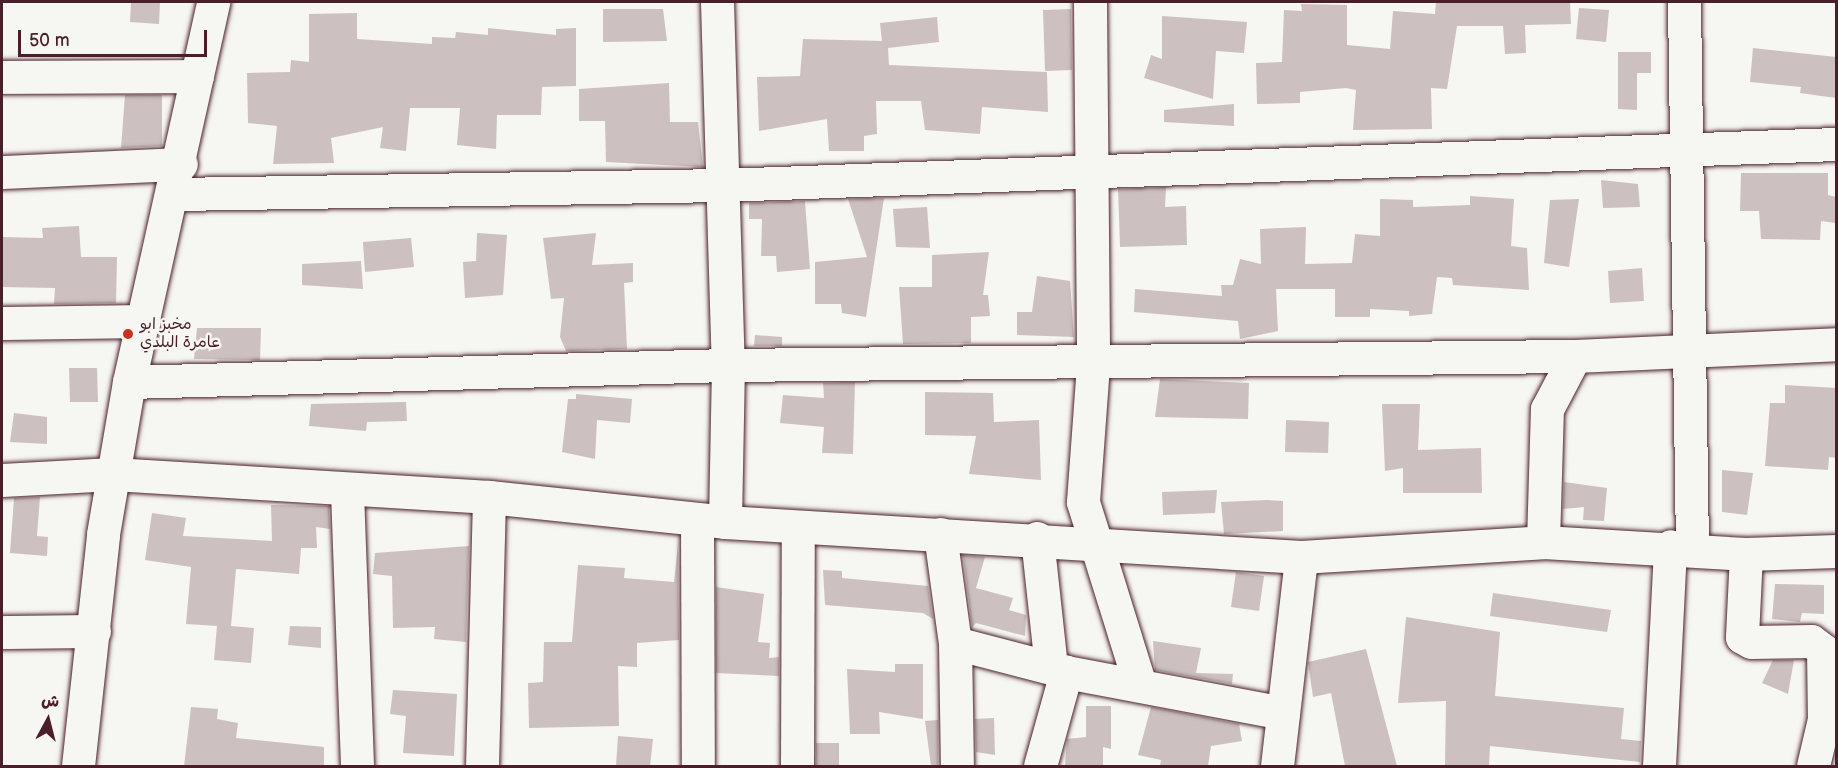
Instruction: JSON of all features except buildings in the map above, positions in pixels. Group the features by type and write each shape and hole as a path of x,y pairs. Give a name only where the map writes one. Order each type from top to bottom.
{"street":[{"path":"78,766 113,474 129,381 178,179 213,2"},
{"path":"698,766 711,521 728,365 717,2"},
{"path":"1090,2 1093,365 1083,502 1140,685"},
{"path":"1659,766 1681,547 1691,347 1684,2"},
{"path":"2,77 197,76"},
{"path":"2,172 178,179 723,185 1688,145 1836,144"},
{"path":"2,323 144,321"},
{"path":"129,381 728,365 1093,365 1575,356 1691,347 1836,344"},
{"path":"1543,542 1547,410 1575,356"},
{"path":"2,480 113,474 347,492 489,497 711,521 1037,538 1097,542 1135,549 1301,557 1543,542 1681,547 1746,554 1836,551"},
{"path":"347,492 357,766"},
{"path":"482,766 489,497"},
{"path":"797,766 798,527"},
{"path":"940,534 955,643 957,766"},
{"path":"1037,538 1059,669 1040,766"},
{"path":"1746,554 1742,637 1751,642 1811,641 1822,650 1830,720 1813,766"},
{"path":"1277,766 1301,557"},
{"path":"2,632 93,631"},
{"path":"955,643 1059,669 1283,713"}],"place":[{"name":"مخبز ابو عامرة البلدي","path":"128,334"}]}
